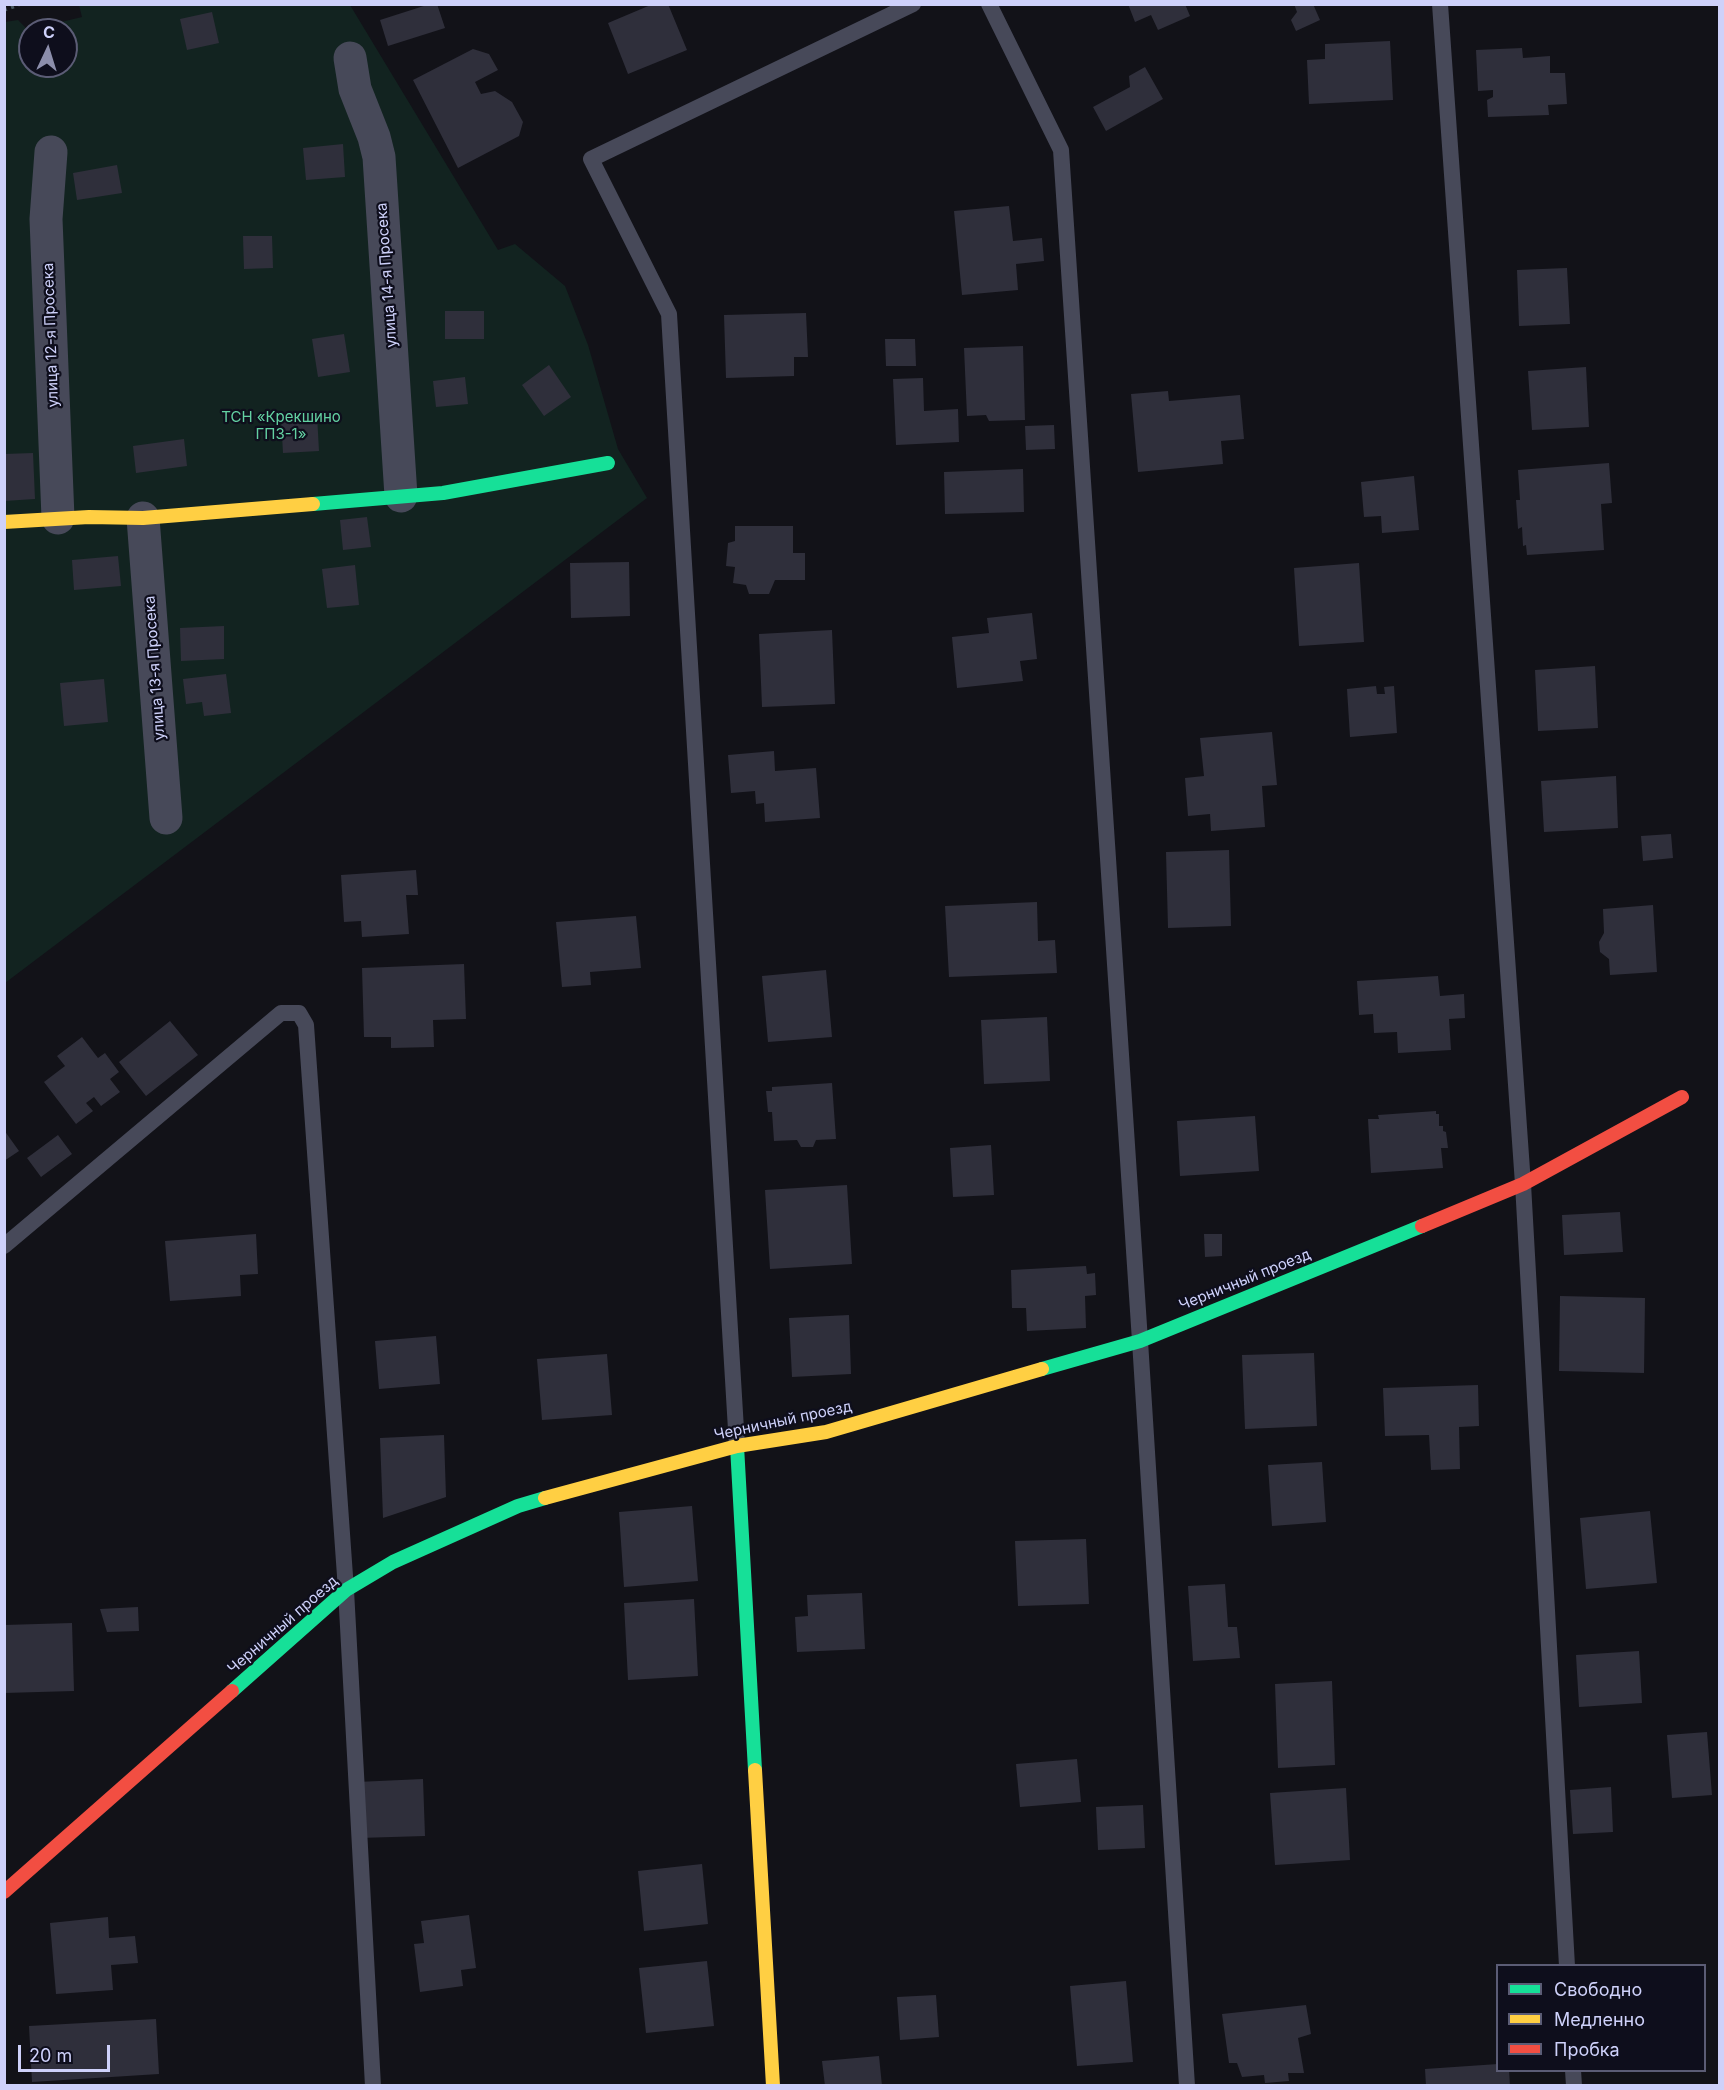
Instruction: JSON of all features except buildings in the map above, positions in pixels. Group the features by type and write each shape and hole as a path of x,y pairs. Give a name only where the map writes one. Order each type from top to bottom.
{"street":[{"name":"улица 14-я Просека","path":"350,58 355,89 379,157 401,496"},
{"name":"улица 12-я Просека","path":"51,152 46,219 58,518"},
{"path":"4,522 58,518 143,518 444,493 608,463"},
{"name":"улица 13-я Просека","path":"143,518 166,818"},
{"name":"Черничный проезд","path":"4,1892 346,1590 393,1562 518,1506 737,1446 826,1432 1140,1341 1523,1184 1682,1097"},
{"path":"737,1446 773,2085"}],"lane":[{"path":"737,1446 669,314 591,159 913,4"},
{"path":"989,4 1061,150 1187,2085"},
{"path":"1440,4 1523,1184 1567,1964"},
{"path":"4,1246 281,1013 299,1013 306,1025 346,1590 373,2085"}],"path":[{"path":"4,10 20,4"}],"green space":[{"name":"ТСН «Крекшино ГПЗ-1»","path":"79,5 350,5 498,250 515,244 565,286 588,345 618,449 647,498 5,983 5,22 18,20 18,78 78,78 78,18 82,17"}],"traffic: fast":[{"path":"313,504 443,493 608,463"},
{"path":"1042,1369 1140,1341 1422,1226"},
{"path":"737,1446 755,1770"},
{"path":"232,1691 346,1590 393,1562 518,1506 545,1498"}],"traffic: slow":[{"path":"4,522 89,517 143,518 313,504"},
{"path":"545,1498 737,1446 826,1432 1042,1369"},
{"path":"755,1770 773,2086"}],"traffic: jam":[{"path":"1422,1226 1523,1184 1682,1097"},
{"path":"4,1892 232,1691"}]}
